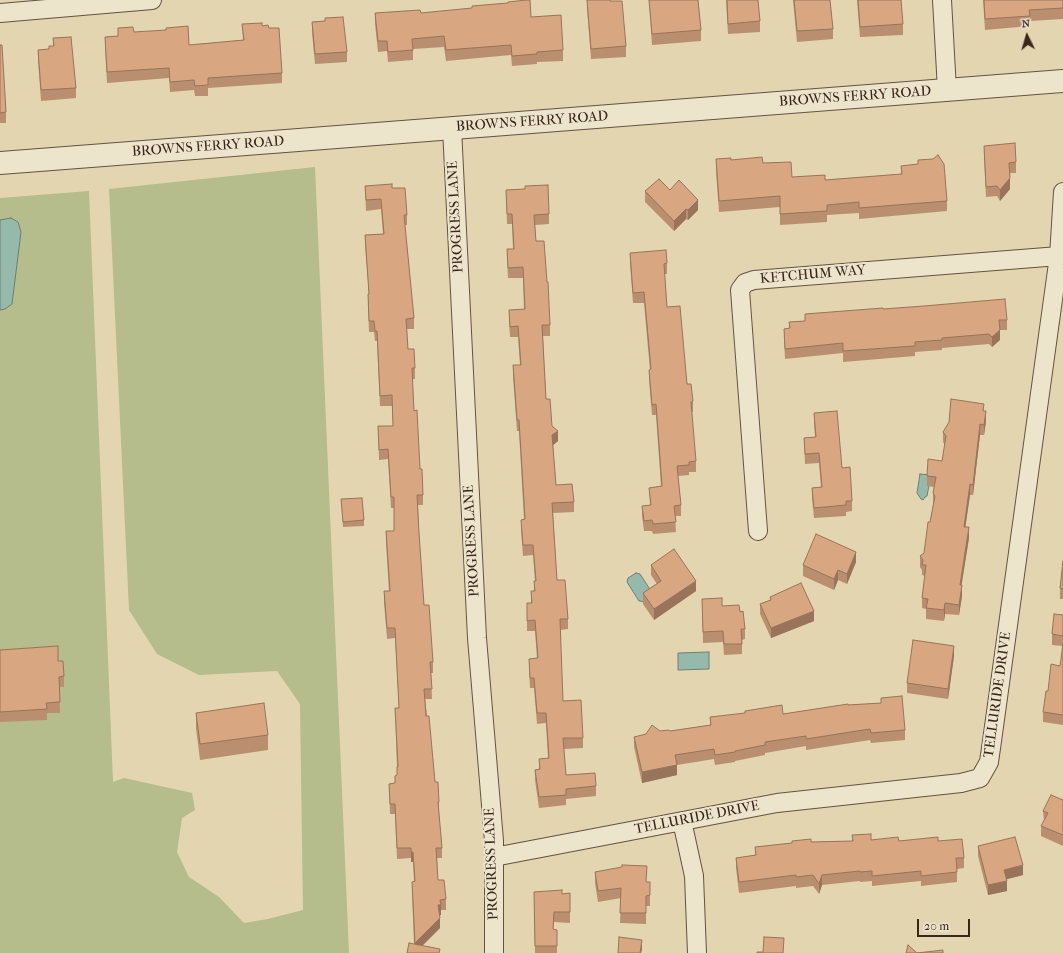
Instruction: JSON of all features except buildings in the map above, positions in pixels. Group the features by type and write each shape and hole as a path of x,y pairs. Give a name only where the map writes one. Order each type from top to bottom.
{"street":[{"path":"0,13 152,0"},
{"path":"942,0 947,90"},
{"name":"BROWNS FERRY ROAD","path":"0,163 1063,81"},
{"name":"PROGRESS LANE","path":"452,128 477,638 493,834 494,953"},
{"name":"TELLURIDE DRIVE","path":"494,857 777,803 961,783 980,778 989,762 992,742 1059,256 1063,192"},
{"name":"KETCHUM WAY","path":"758,531 740,290 744,283 762,279 1059,256"},
{"path":"682,821 694,876 697,953"}],"green space":[{"path":"315,167 349,953 0,953 0,310 5,309 11,218 0,220 0,198 89,191 113,782 124,778 192,793 195,810 182,818 177,852 189,877 219,897 244,923 268,919 303,910 300,704 277,671 199,675 157,654 129,610 109,189"}],"shaded area":[{"path":"11,218 18,222 21,232 12,304 5,309 0,310 0,220"},
{"path":"920,474 931,475 927,496 923,500 917,493"},
{"path":"636,573 640,574 653,594 647,602 639,601 627,582 628,578"},
{"path":"709,652 709,669 678,670 678,653"}]}
